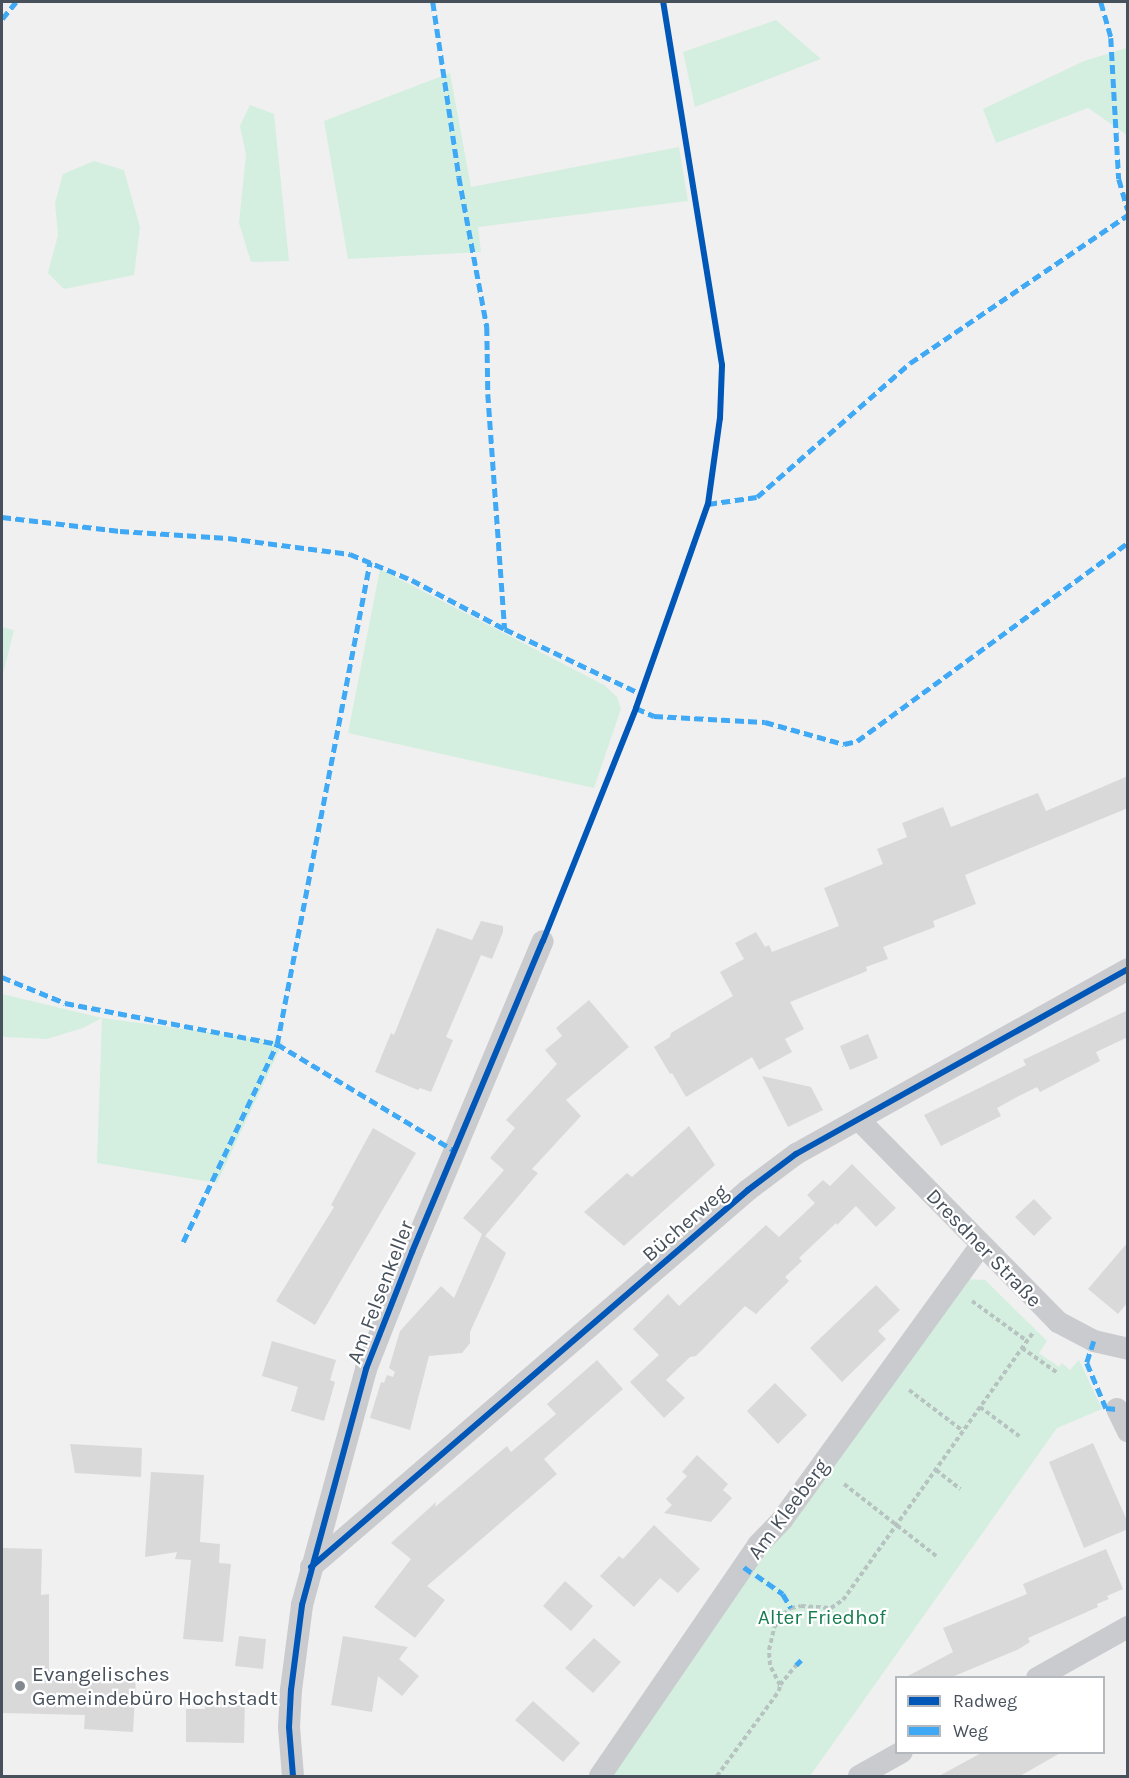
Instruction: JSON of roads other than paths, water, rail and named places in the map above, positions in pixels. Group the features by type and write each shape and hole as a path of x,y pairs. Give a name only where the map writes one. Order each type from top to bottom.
{"street":[{"name":"Am Felsenkeller","path":"293,1776 289,1727 291,1690 302,1605 366,1369 412,1251 543,941"},
{"name":"Bücherweg","path":"311,1567 748,1190 796,1154 1128,969"},
{"name":"Dresdner Straße","path":"859,1120 1048,1313 1077,1334 1106,1346 1128,1349"},
{"name":"Am Kleeberg","path":"600,1776 758,1545 782,1520 981,1245"},
{"path":"1117,1409 1128,1432"},
{"path":"1039,1676 1128,1627"},
{"path":"859,1776 898,1754"}],"place":[{"name":"Evangelisches Gemeindebüro Hochstadt","path":"20,1686"}],"park label":[{"name":"Alter Friedhof","path":"822,1617"}]}
